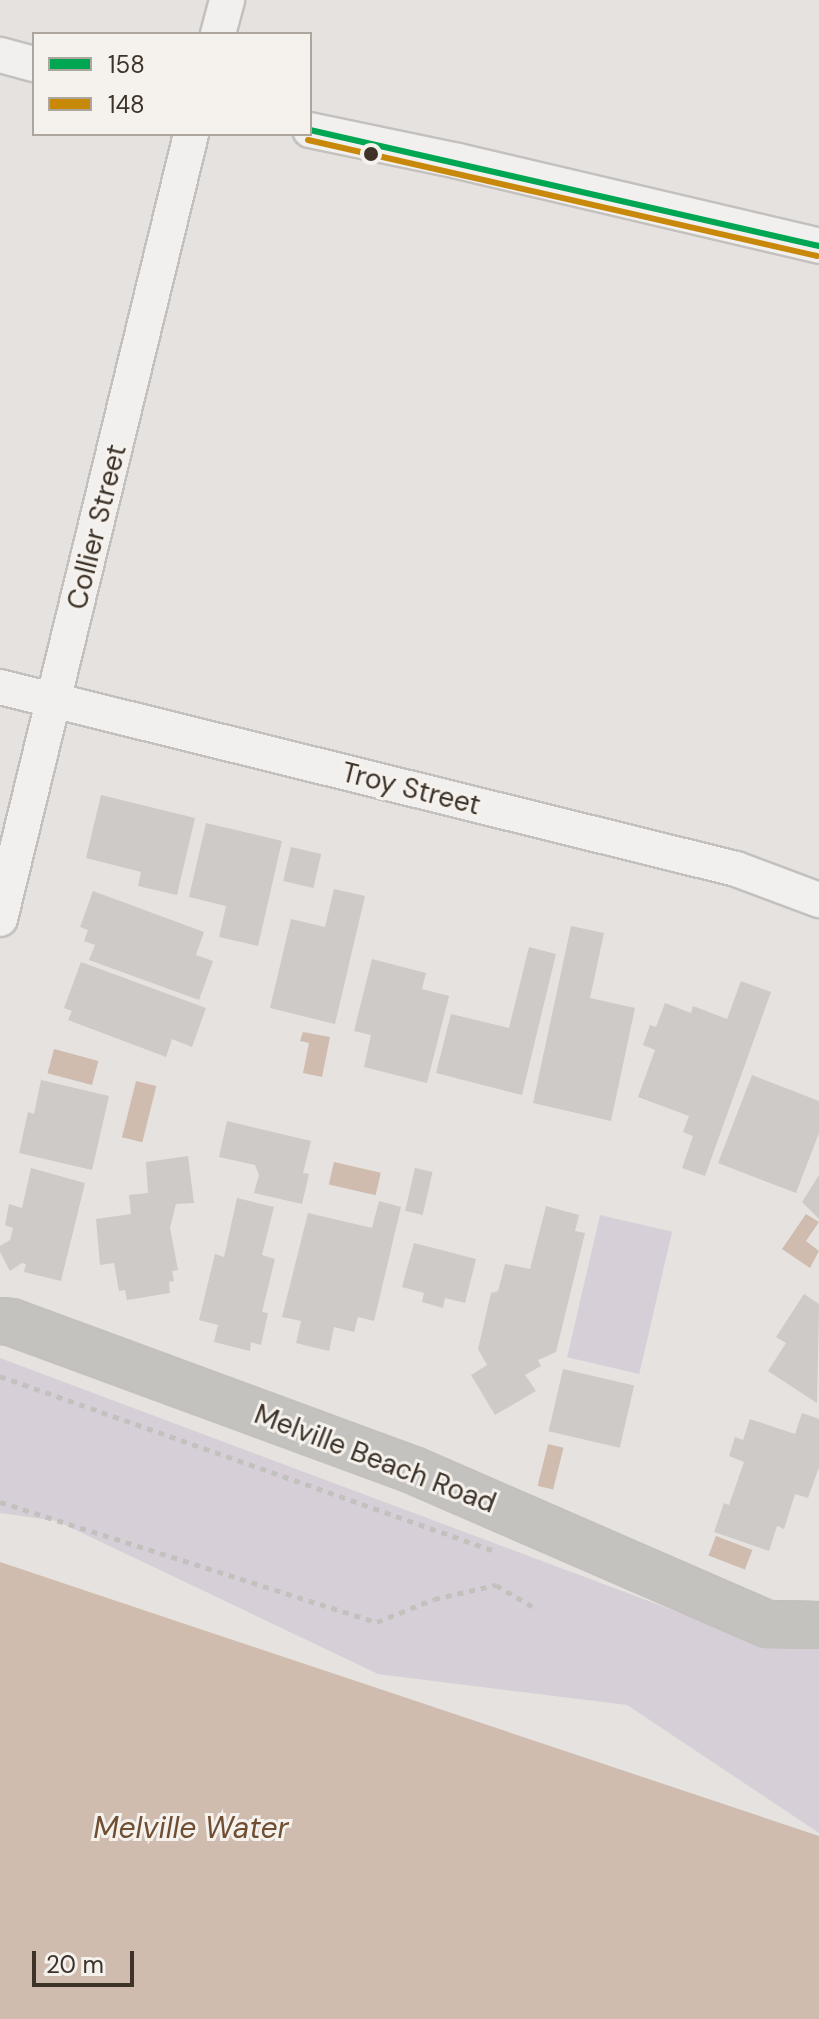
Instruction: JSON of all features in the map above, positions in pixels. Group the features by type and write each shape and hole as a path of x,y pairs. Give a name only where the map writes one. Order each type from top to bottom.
{"street":[{"path":"219,32 227,0"},
{"path":"0,55 32,63"},
{"path":"312,130 473,164 819,246"},
{"name":"Collier Street","path":"0,919 191,136"},
{"name":"Troy Street","path":"0,687 736,869 819,900"},
{"name":"Melville Beach Road","path":"4,1318 413,1470 735,1607 768,1624 819,1625"},
{"path":"735,1607 757,1599 819,1601"}],"path":[{"path":"0,1376 494,1551"},
{"path":"0,1502 377,1622 434,1599 496,1585 533,1607"}],"shaded area":[{"path":"600,1215 672,1232 639,1374 567,1357"},
{"path":"0,1358 678,1612 819,1637 819,1833 627,1705 378,1674 57,1521 0,1513"}],"water":[{"path":"303,1032 330,1037 322,1077 303,1073 309,1043 300,1041"},
{"path":"54,1049 98,1061 92,1085 48,1073"},
{"path":"136,1081 156,1086 142,1142 122,1137"},
{"path":"334,1162 381,1173 376,1195 329,1184"},
{"path":"806,1214 819,1222 806,1241 819,1251 810,1268 782,1249"},
{"path":"548,1444 564,1448 553,1490 538,1486"},
{"path":"716,1536 752,1550 745,1570 708,1556"},
{"name":"Melville Water","path":"0,1562 819,1836 819,2019 0,2019"}],"building":[{"path":"101,795 195,818 177,895 138,886 141,872 86,858"},
{"path":"206,823 282,841 258,946 219,937 226,906 189,897"},
{"path":"291,847 321,854 313,888 283,881"},
{"path":"334,889 365,896 335,1024 270,1008 291,919 325,927"},
{"path":"93,891 204,932 196,955 213,961 199,1000 89,960 95,945 84,941 88,930 80,927"},
{"path":"571,926 604,933 590,998 635,1008 611,1121 533,1103"},
{"path":"529,947 556,954 522,1095 436,1073 451,1014 509,1028"},
{"path":"372,959 426,973 422,989 449,996 427,1083 364,1067 371,1035 354,1031"},
{"path":"81,962 206,1008 192,1047 172,1039 166,1057 68,1020 72,1011 64,1008"},
{"path":"741,981 771,992 705,1176 682,1168 693,1136 683,1132 689,1116 638,1097 655,1050 643,1045 650,1025 656,1027 665,1003 691,1013 693,1006 727,1019"},
{"path":"752,1075 819,1101 819,1133 796,1193 718,1163"},
{"path":"41,1080 109,1096 92,1170 19,1153 28,1112 34,1114"},
{"path":"227,1121 311,1141 303,1173 309,1174 302,1204 254,1193 259,1175 255,1165 219,1157"},
{"path":"188,1156 194,1203 176,1204 170,1228 178,1270 172,1271 174,1281 169,1282 170,1293 127,1300 125,1290 119,1291 114,1263 100,1265 96,1219 131,1214 129,1195 148,1193 146,1162"},
{"path":"31,1168 85,1183 61,1281 24,1272 26,1264 22,1263 10,1271 0,1252 0,1246 10,1240 13,1228 5,1225 9,1204 22,1208"},
{"path":"415,1168 433,1172 423,1215 405,1211"},
{"path":"819,1175 819,1219 802,1202"},
{"path":"237,1198 274,1207 262,1255 275,1259 262,1312 268,1313 261,1345 251,1342 250,1351 214,1342 218,1325 199,1320 215,1254 224,1257"},
{"path":"379,1201 401,1207 374,1321 358,1317 354,1332 334,1327 329,1351 296,1343 301,1321 282,1317 308,1213 372,1228"},
{"path":"546,1206 579,1215 575,1231 585,1233 556,1352 538,1360 541,1366 525,1375 536,1391 495,1415 471,1375 487,1365 478,1349 491,1293 498,1291 505,1264 530,1269"},
{"path":"414,1243 476,1259 465,1303 445,1298 443,1308 422,1302 424,1293 402,1287"},
{"path":"804,1294 819,1304 817,1403 768,1371 786,1343 776,1337"},
{"path":"563,1369 634,1385 620,1448 549,1431"},
{"path":"802,1413 819,1419 819,1467 808,1498 795,1494 784,1529 777,1526 769,1551 714,1532 724,1503 729,1505 744,1462 729,1456 735,1437 743,1440 750,1419 795,1434"}],"transit line":[{"name":"158","path":"312,130 819,246"},
{"name":"148","path":"308,140 817,256"}]}
